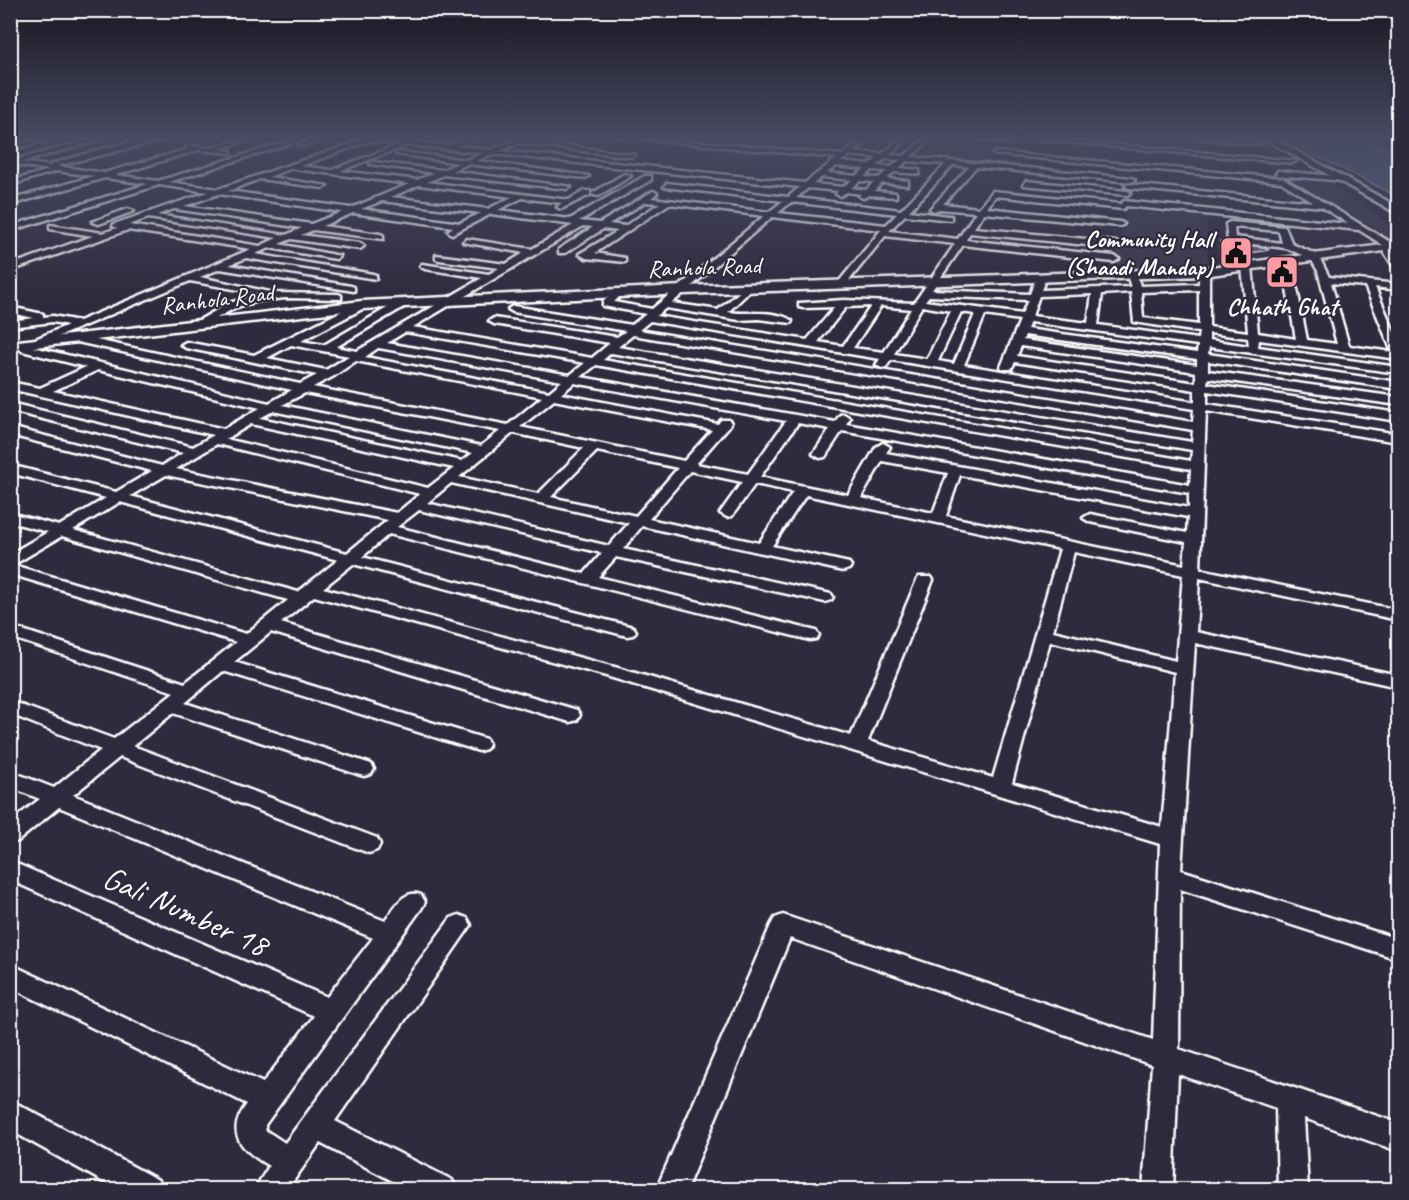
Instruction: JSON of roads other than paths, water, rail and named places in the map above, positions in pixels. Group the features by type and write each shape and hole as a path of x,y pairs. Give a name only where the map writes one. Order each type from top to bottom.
{"street":[{"path":"10,203 48,192"},
{"path":"10,229 131,192"},
{"path":"176,196 188,192"},
{"path":"92,219 171,207 215,192"},
{"path":"225,192 460,226"},
{"path":"394,192 33,343 27,349 272,407 484,452"},
{"path":"498,192 556,200 570,194"},
{"path":"553,192 615,196"},
{"path":"558,192 570,194"},
{"path":"524,228 541,219 572,192"},
{"path":"591,194 595,192"},
{"path":"571,222 622,192"},
{"path":"562,251 655,192 780,207 889,226 959,243 1114,259"},
{"path":"724,192 948,218"},
{"path":"10,835 348,559 633,331 799,192"},
{"path":"835,198 842,192"},
{"path":"855,202 866,192 892,195"},
{"path":"882,204 895,192"},
{"path":"840,286 889,226 923,192"},
{"path":"950,192 936,207 980,210 1071,192"},
{"path":"820,454 877,374 918,305 980,210 993,193 1004,192"},
{"path":"1111,276 1128,192"},
{"path":"1189,192 1366,229"},
{"path":"1202,192 1345,216"},
{"path":"1222,192 1329,206"},
{"path":"1266,192 1311,196"},
{"path":"1304,192 1392,246 1398,267"},
{"path":"1367,192 1398,211"},
{"path":"445,234 522,195"},
{"path":"196,198 217,201"},
{"path":"379,198 626,229"},
{"path":"508,215 542,198"},
{"path":"643,199 889,226 903,224"},
{"path":"356,201 479,217"},
{"path":"92,219 132,202"},
{"path":"586,255 668,202"},
{"path":"171,207 380,237"},
{"path":"117,226 144,211 287,236 360,246"},
{"path":"312,215 367,222"},
{"path":"92,219 117,226 258,249"},
{"path":"43,231 71,222"},
{"path":"10,561 582,224"},
{"path":"1287,241 1282,229 1230,224 1230,239 1287,241 1315,257 1324,279 1344,349"},
{"path":"53,227 103,236"},
{"path":"10,268 129,227"},
{"path":"968,230 1116,245"},
{"path":"467,242 562,251 622,260"},
{"path":"268,244 336,256"},
{"name":"Ranhola Road","path":"10,346 362,305 748,288 840,286 929,288 1041,278 1132,275 1204,280 1247,266 1392,246"},
{"path":"460,250 521,259"},
{"path":"243,255 376,276 320,309"},
{"path":"439,257 508,267"},
{"path":"217,266 351,289"},
{"path":"425,266 492,277"},
{"path":"1247,266 1259,420"},
{"path":"1132,275 1136,289 1138,320 1202,367 1259,420 1398,438"},
{"path":"187,278 282,295 338,297"},
{"path":"973,473 1004,375 1041,278"},
{"path":"1324,279 1398,287"},
{"path":"929,288 1035,295 1136,289 1204,280 1200,447 1169,876 1166,1057 1158,1190"},
{"path":"1202,367 1254,337 1398,355 1369,284"},
{"path":"771,338 817,287"},
{"path":"720,314 748,288"},
{"path":"1292,289 1302,343"},
{"path":"1092,328 1098,290"},
{"path":"618,293 607,304 656,312 771,338 1004,375 1255,364 1398,385"},
{"path":"200,324 235,304 282,295"},
{"path":"531,297 489,324 619,341"},
{"path":"326,348 404,303"},
{"path":"810,344 844,303"},
{"path":"846,350 878,303"},
{"path":"802,304 918,305 1092,328 1202,367 1258,395 1398,417"},
{"path":"256,359 362,305"},
{"path":"513,309 877,374 1200,427"},
{"path":"931,363 957,309"},
{"path":"10,310 79,324"},
{"path":"656,312 720,314 787,321"},
{"path":"958,367 981,312"},
{"path":"10,324 53,319"},
{"path":"406,329 469,336 593,362 988,428 1197,466"},
{"path":"1019,336 1202,367 1257,381 1398,401"},
{"path":"73,338 305,389 594,446 1398,615"},
{"path":"291,342 720,428"},
{"path":"186,345 330,374"},
{"path":"379,345 891,434 1196,490"},
{"path":"608,349 1200,447"},
{"path":"1011,358 1202,367 1254,350 1398,370"},
{"path":"10,406 99,365"},
{"path":"10,384 432,493"},
{"path":"10,406 196,452"},
{"path":"587,580 738,408"},
{"path":"727,513 795,418"},
{"path":"250,420 465,466"},
{"path":"10,431 163,470 400,518"},
{"path":"852,501 891,434"},
{"path":"541,499 594,446"},
{"path":"879,456 1196,514"},
{"path":"10,469 627,631"},
{"path":"938,519 955,471"},
{"path":"450,479 843,566"},
{"path":"763,548 802,490"},
{"path":"418,505 612,551 825,597"},
{"path":"10,518 612,672 1172,839"},
{"path":"1090,518 1194,539"},
{"path":"386,529 810,635"},
{"path":"1000,788 1068,546"},
{"path":"10,569 249,640"},
{"path":"857,745 925,579"},
{"path":"268,625 570,715"},
{"path":"10,631 188,690"},
{"path":"1043,634 1185,669"},
{"path":"1188,636 1398,681"},
{"path":"220,664 479,744"},
{"path":"170,705 364,769"},
{"path":"10,707 369,844"},
{"path":"10,778 390,934"},
{"name":"Gali Number 18","path":"10,870 333,1012"},
{"path":"1169,876 1398,949"},
{"path":"290,1162 258,1143 250,1134 252,1120 413,902"},
{"path":"671,1190 783,924 1398,1137"},
{"path":"269,1190 459,925"},
{"path":"10,975 267,1099"},
{"path":"1289,1099 1293,1190"},
{"path":"10,1114 148,1190"},
{"path":"316,1126 442,1190"}],"water":[{"path":"1388,192 1398,192 1398,197"}],"place":[{"name":"Community Hall (Shaadi Mandap)","path":"1236,253"},
{"name":"Chhath Ghat","path":"1282,272"}]}
